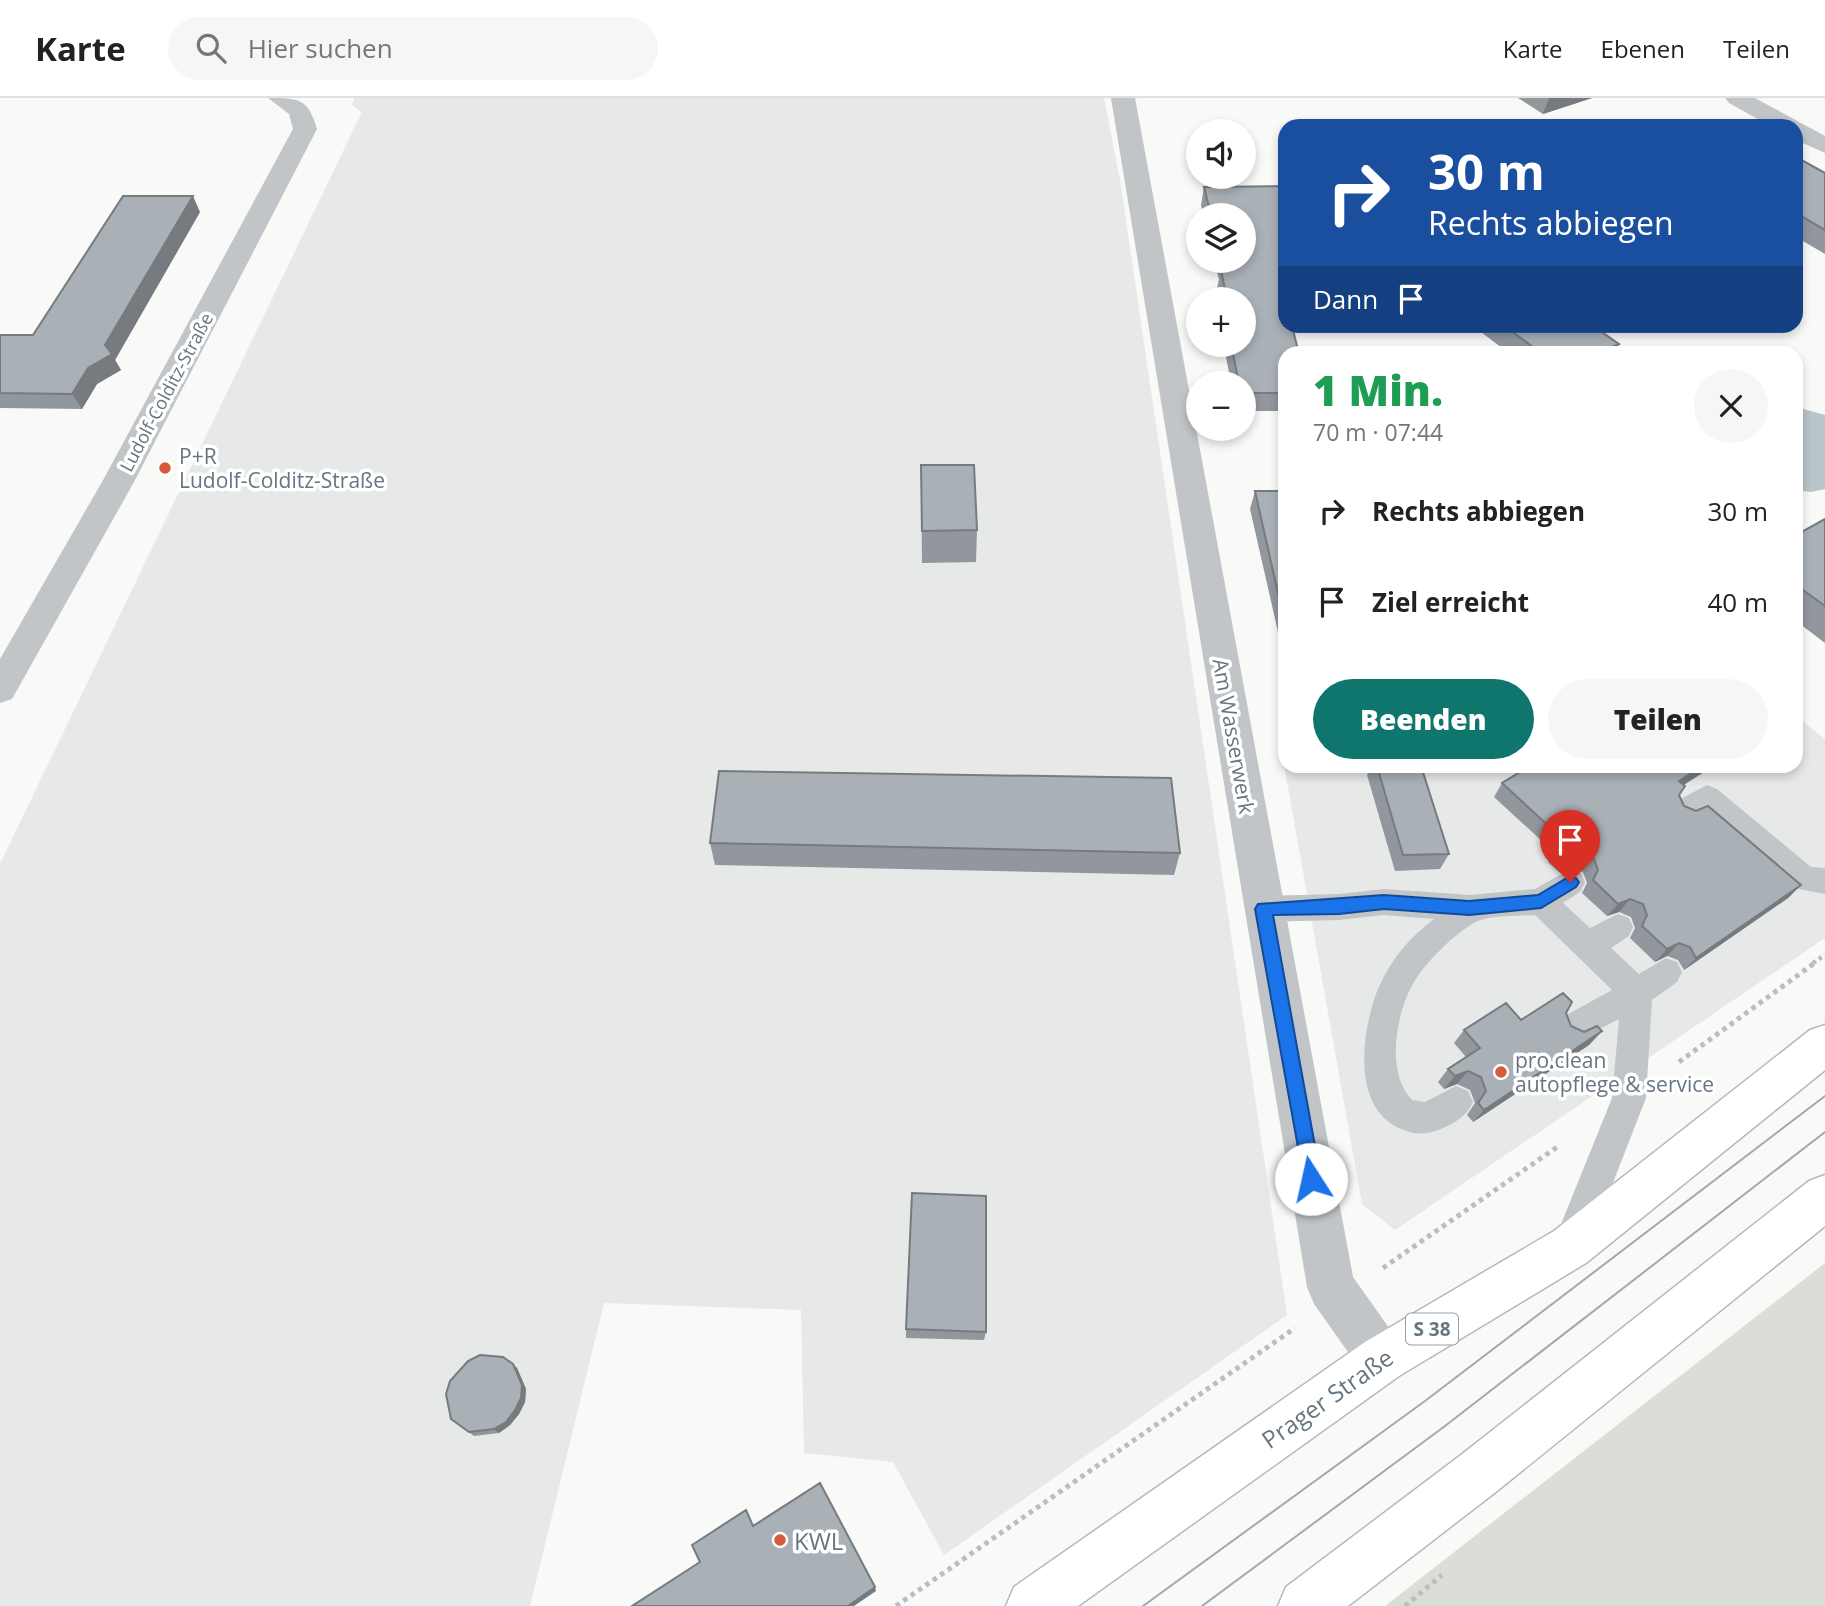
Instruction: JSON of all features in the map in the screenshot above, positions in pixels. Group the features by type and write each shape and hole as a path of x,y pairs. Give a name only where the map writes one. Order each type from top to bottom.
{"main road":[{"name":"Prager Straße","path":"1033,1606 1382,1359 1570,1247 1825,1044"},
{"path":"1305,1606 1519,1441 1825,1197"}],"street":[{"name":"Ludolf-Colditz-Straße","path":"0,690 118,482 305,129 300,111 280,98"},
{"name":"Am Wasserwerk","path":"1123,98 1331,1287 1382,1359"},
{"path":"1737,98 1775,119"},
{"path":"1803,134 1825,146"}],"lane":[{"path":"1685,810 1706,797 1743,844 1804,884"},
{"path":"1264,909 1339,907 1384,902 1469,908 1541,901 1570,882"},
{"path":"1541,901 1637,993"},
{"path":"1456,1102 1421,1119 1405,1115 1392,1103 1382,1080 1381,1046 1387,1006 1401,974 1430,942 1469,908"},
{"path":"1588,946 1618,927"},
{"path":"1572,1028 1637,993 1666,972"},
{"path":"1570,1247 1629,1098 1637,993"}],"shaded area":[{"path":"355,98 1104,98 1120,180 1287,1315 944,1555 893,1462 804,1453 801,1310 604,1303 530,1606 0,1606 0,864 362,112 352,105"},
{"path":"1803,409 1825,415 1825,489 1803,491"},
{"path":"1803,722 1825,739 1825,938 1395,1230 1362,1204 1285,773 1803,773"},
{"path":"1825,1263 1825,1606 1385,1606"}],"building":[{"path":"1803,161 1825,173 1825,230 1803,217"},
{"path":"1278,186 1278,333 1294,333 1297,346 1278,346 1278,393 1256,393 1256,371 1236,371 1234,357 1256,357 1256,287 1225,287 1222,273 1256,273 1256,203 1208,203 1204,189"},
{"path":"123,196 193,196 105,345 112,354 88,368 72,394 0,393 0,335 33,335"},
{"path":"1514,333 1603,333 1619,344 1614,346 1531,346"},
{"path":"921,465 974,465 977,530 922,531"},
{"path":"1255,491 1278,491 1278,593"},
{"path":"1825,519 1825,606 1803,590 1803,531"},
{"path":"719,771 1171,778 1180,853 710,843"},
{"path":"1379,773 1423,773 1449,854 1403,855"},
{"path":"1518,773 1691,773 1679,781 1685,786 1679,795 1684,806 1696,811 1708,806 1801,885 1696,958 1690,947 1679,943 1667,949 1642,926 1647,915 1643,904 1630,899 1618,904 1593,880 1598,870 1594,859 1581,853 1569,859 1558,849 1567,843 1502,783"},
{"name":"pro.clean autopflege & service","path":"1563,993 1572,1002 1566,1013 1571,1026 1584,1032 1597,1026 1602,1031 1484,1110 1478,1103 1486,1091 1481,1077 1468,1071 1455,1076 1448,1069 1480,1048 1464,1030 1506,1003 1521,1020"},
{"path":"912,1193 986,1196 986,1332 906,1329"},
{"path":"480,1355 503,1357 513,1364 522,1385 521,1398 506,1422 494,1429 469,1432 451,1419 446,1394 450,1381 468,1361"},
{"name":"KWL","path":"820,1483 875,1587 848,1606 632,1606 700,1562 692,1545 746,1510 753,1526"}],"tram line":[{"path":"1143,1606 1425,1401 1825,1096"},
{"path":"1202,1606 1445,1426 1825,1132"}],"place":[{"name":"P+R Ludolf-Colditz-Straße","path":"165,468"},
{"name":"pro.clean autopflege & service","path":"1501,1072"},
{"name":"KWL","path":"780,1540"}],"route":[{"path":"1311,1179 1264,909 1307,909 1384,902 1469,908 1541,901 1570,882"}]}
